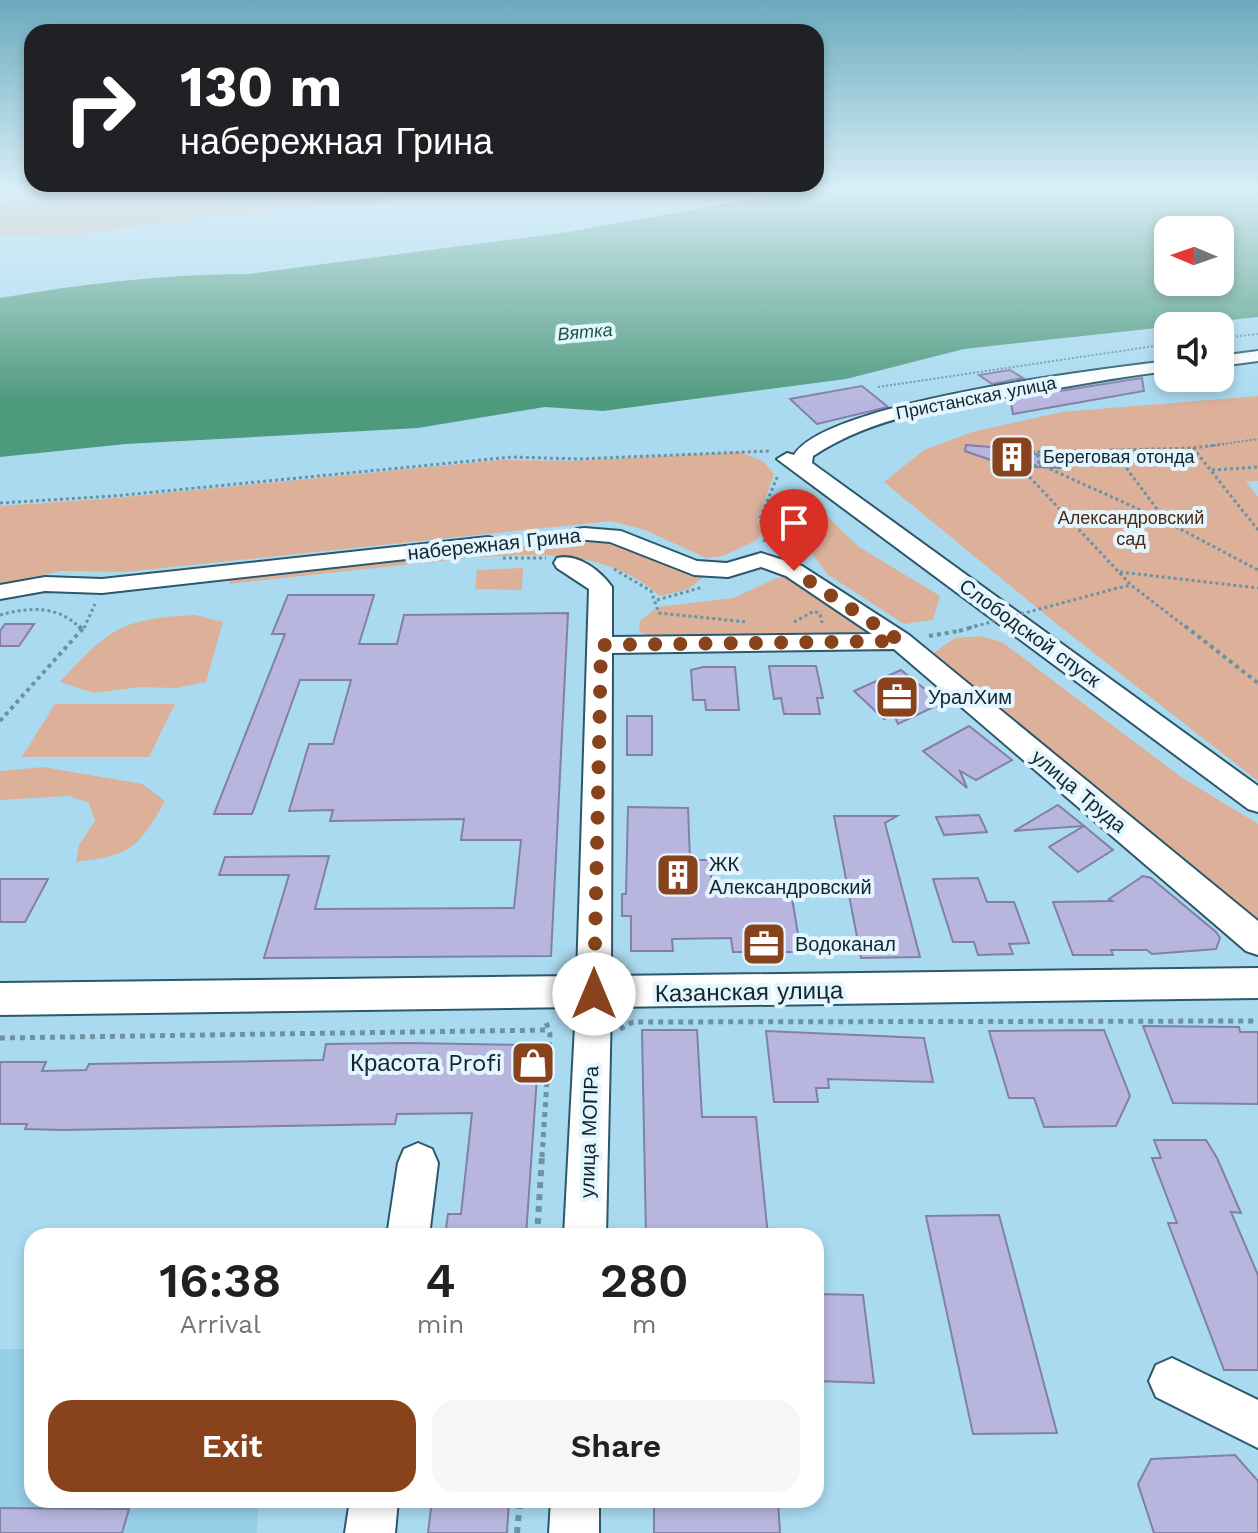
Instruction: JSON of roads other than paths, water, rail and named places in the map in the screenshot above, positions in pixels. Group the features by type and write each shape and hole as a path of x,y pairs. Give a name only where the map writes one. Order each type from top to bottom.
{"street":[{"path":"1234,359 1258,356"},
{"name":"Пристанская улица","path":"786,458 804,454 817,443 865,421 1088,375 1154,368"},
{"name":"Слободской спуск","path":"786,458 1258,801"},
{"name":"набережная Грина","path":"584,534 613,536 694,568 728,570 761,560 794,571 900,641"},
{"name":"набережная Грина","path":"0,592 45,584 102,586 492,551"},
{"name":"улица МОПРа","path":"559,561 584,572 601,587 594,994 585,1228"},
{"path":"601,645 900,641"},
{"name":"улица Труда","path":"900,641 1258,941"},
{"name":"Казанская улица","path":"0,999 594,994 1258,983"},
{"path":"409,1228 418,1163"},
{"path":"1172,1381 1258,1425"},
{"path":"370,1533 373,1508"},
{"path":"574,1533 575,1508"}],"water":[{"name":"Вятка","path":"351,261 1154,261 1154,296 1234,296 1234,261 1258,261 1258,317 1234,320 1234,312 1154,312 1154,328 964,349 846,379 603,411 545,407 418,428 126,444 0,457 0,298 62,288 186,276 248,274"}],"place":[{"name":"Береговая отонда","path":"1012,457"},
{"name":"УралХим","path":"897,697"},
{"name":"ЖК Александровский","path":"678,875"},
{"name":"Водоканал","path":"764,944"},
{"name":"Красота Profi","path":"533,1063"}],"park label":[{"name":"Александровский сад","path":"1131,528"}]}
